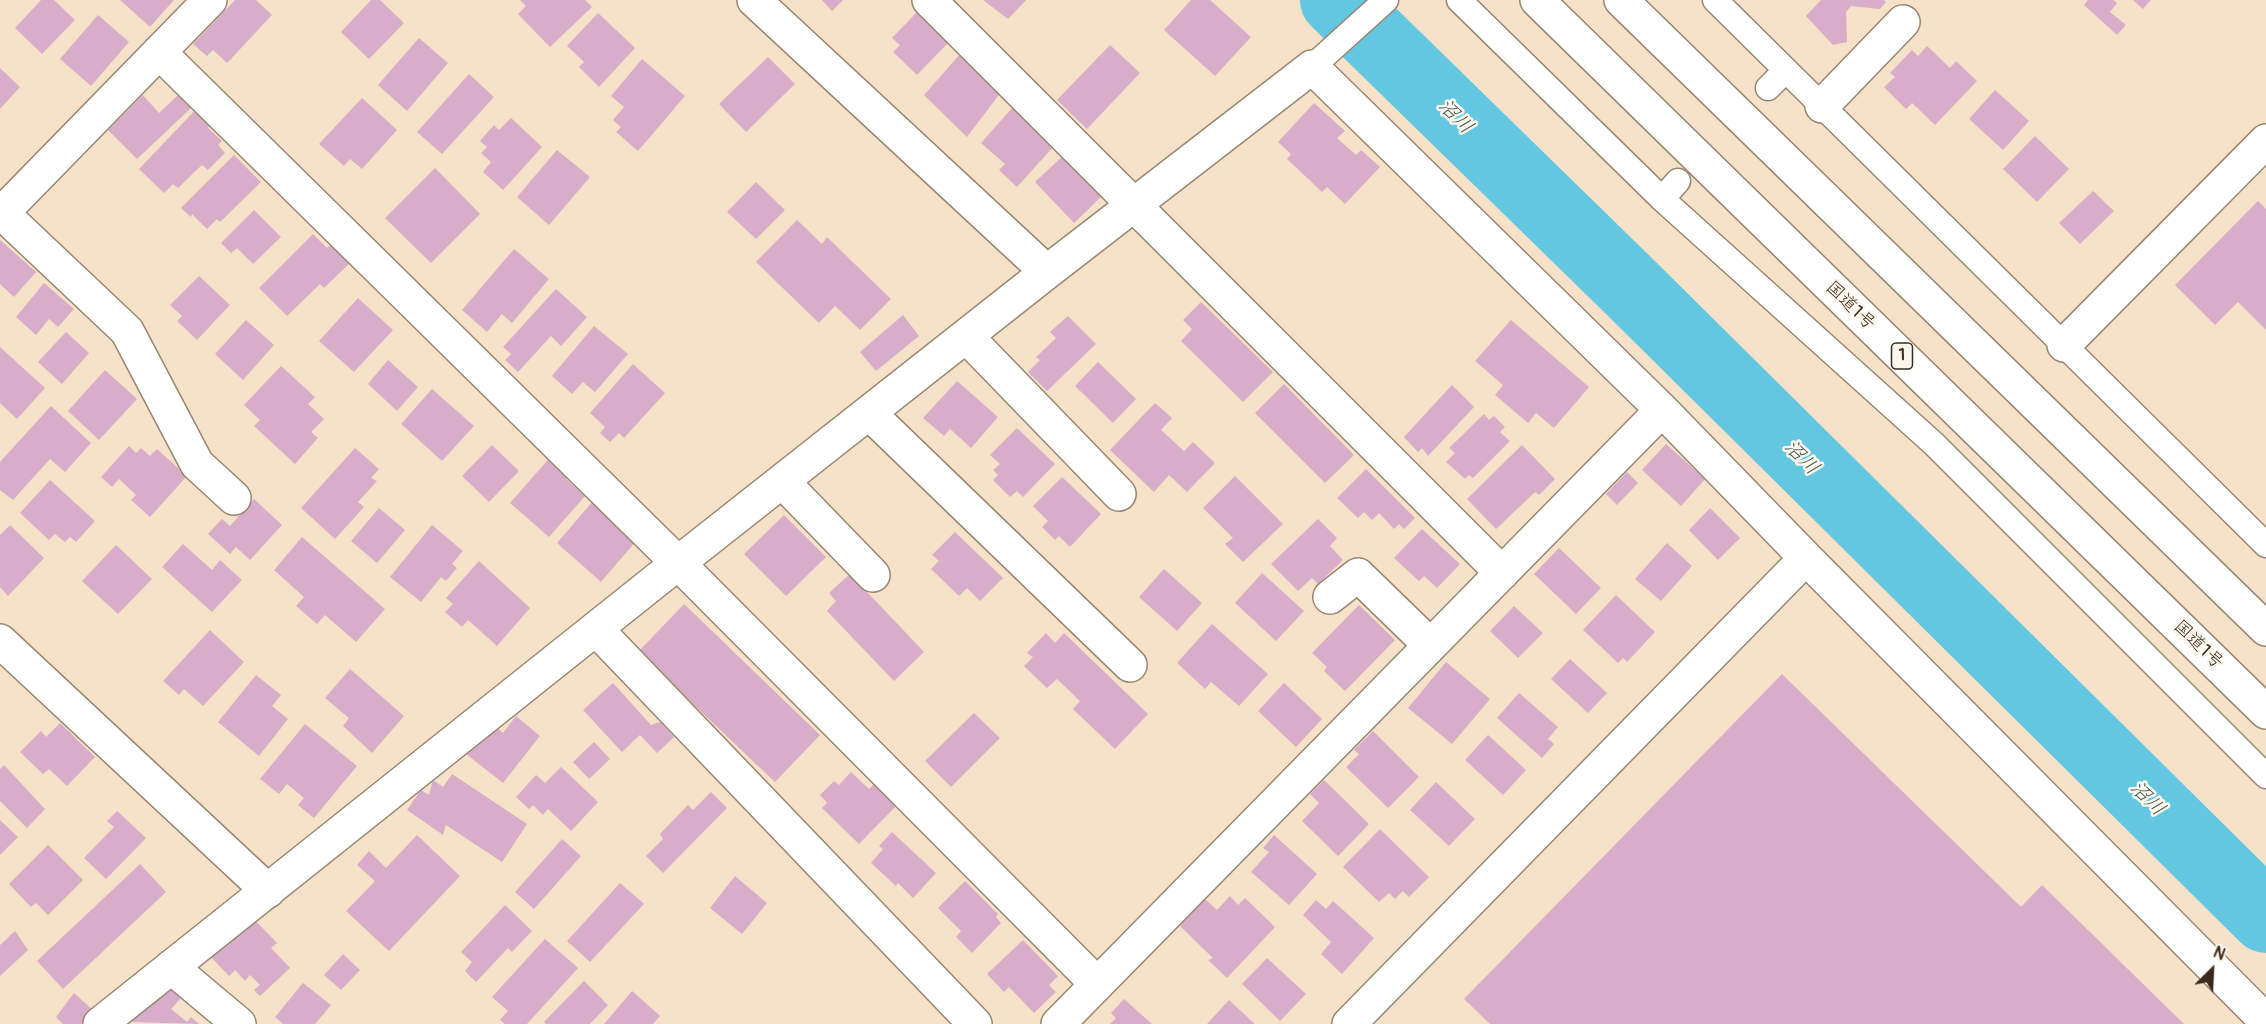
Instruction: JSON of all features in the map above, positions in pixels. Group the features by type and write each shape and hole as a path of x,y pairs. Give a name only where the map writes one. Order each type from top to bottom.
{"main road":[{"path":"210,0 1,214 127,332 197,464 234,498"},
{"path":"754,0 1047,272"},
{"path":"929,0 1502,573"},
{"name":"国道1号","path":"1537,0 2266,712"},
{"path":"1621,0 2266,629"},
{"path":"1822,106 1903,22"},
{"path":"159,52 678,563 1097,984"},
{"path":"100,1024 678,563 1047,272 1312,67 1662,410 2266,1021"},
{"path":"2064,345 2266,141"},
{"path":"966,336 1119,494"},
{"path":"1058,1024 1662,410"},
{"path":"869,413 1130,665"},
{"path":"782,481 873,575"},
{"path":"1349,1024 1806,558"},
{"path":"1330,597 1358,575 1430,645"},
{"path":"596,629 975,1024"},
{"path":"0,641 268,891"},
{"path":"171,968 239,1024"}],"lane":[{"path":"1312,67 1386,0"},
{"path":"1459,0 1670,190 1934,444 2266,776"},
{"path":"1715,0 2266,545"},
{"path":"1768,88 1786,70"}],"building":[{"path":"41,0 54,0 75,20 42,54 15,28"},
{"path":"120,0 174,0 150,27"},
{"path":"235,0 256,0 272,15 227,63 213,50 207,56 193,44"},
{"path":"371,0 380,0 404,23 369,59 341,32"},
{"path":"520,0 585,0 592,7 550,47 518,14 526,6"},
{"path":"822,0 843,0 832,11"},
{"path":"983,0 1026,0 1008,19"},
{"path":"1191,0 1210,0 1251,37 1215,76 1164,30"},
{"path":"1821,0 1884,0 1886,2 1880,9 1851,6 1846,12 1847,42 1833,45 1806,16"},
{"path":"2088,0 2113,0 2117,3 2110,12 2126,25 2117,35 2084,5"},
{"path":"2133,0 2151,0 2143,9"},
{"path":"918,11 950,41 917,75 893,52 900,45 892,38"},
{"path":"598,13 635,48 599,87 579,67 584,62 567,46"},
{"path":"98,15 129,42 91,86 60,59"},
{"path":"419,38 448,63 407,111 378,85"},
{"path":"1110,45 1140,73 1087,129 1057,100"},
{"path":"1927,46 1950,68 1956,61 1977,81 1935,125 1912,103 1906,109 1884,87 1895,77 1890,73 1912,50 1918,56"},
{"path":"961,53 1001,92 967,137 924,95"},
{"path":"768,57 795,84 746,132 719,104"},
{"path":"642,59 685,96 638,151 616,132 621,127 613,120 624,107 611,96"},
{"path":"0,68 20,87 0,109"},
{"path":"469,74 494,97 442,154 417,132"},
{"path":"1995,90 2029,121 2003,150 1969,119"},
{"path":"143,95 159,113 178,95 191,108 137,159 108,130"},
{"path":"362,98 397,130 362,169 350,159 344,166 319,144"},
{"path":"202,103 217,118 208,128 222,141 218,145 225,153 208,170 202,165 178,188 173,184 164,193 139,169"},
{"path":"1314,103 1345,131 1337,138 1356,155 1361,150 1380,167 1345,204 1327,187 1322,192 1287,159 1291,154 1278,142"},
{"path":"1012,108 1054,146 1017,187 999,170 1005,164 981,143"},
{"path":"511,118 542,147 503,190 483,172 491,162 481,153 487,147 480,141 494,125 499,130"},
{"path":"2035,136 2069,169 2037,202 2003,169"},
{"path":"557,150 590,177 549,225 517,197"},
{"path":"1066,153 1105,193 1074,223 1035,182"},
{"path":"234,155 261,182 220,222 217,219 207,229 192,214 191,217 181,208"},
{"path":"435,168 480,214 431,263 385,218"},
{"path":"756,182 785,210 756,239 727,212"},
{"path":"2093,191 2114,211 2080,244 2059,223"},
{"path":"2258,201 2266,209 2266,330 2238,302 2215,325 2175,285"},
{"path":"254,210 281,237 253,264 237,248 231,253 221,243"},
{"path":"797,220 822,244 827,237 891,299 860,330 835,306 819,323 756,262"},
{"path":"313,234 327,248 336,239 355,258 324,288 320,284 287,316 259,288"},
{"path":"0,240 36,272 14,297 0,284"},
{"path":"514,249 549,279 512,323 502,314 487,332 462,310"},
{"path":"199,276 230,305 197,340 177,321 182,316 170,305"},
{"path":"44,283 74,309 58,327 49,319 36,335 16,317"},
{"path":"556,289 587,317 561,346 551,336 518,372 505,360 511,354 503,347"},
{"path":"358,298 393,330 354,372 319,341"},
{"path":"1201,302 1273,372 1243,402 1181,341 1192,329 1183,320"},
{"path":"903,315 919,336 876,371 860,352"},
{"path":"1068,316 1096,344 1047,391 1028,372 1040,360 1036,357 1056,338 1050,332"},
{"path":"246,320 274,345 243,380 215,354"},
{"path":"1511,320 1589,387 1554,428 1536,413 1528,423 1495,395 1503,385 1475,361"},
{"path":"594,326 628,354 595,392 583,382 572,394 552,376"},
{"path":"66,332 89,353 62,384 38,362"},
{"path":"0,347 45,388 17,419 0,403"},
{"path":"388,360 418,387 397,411 368,384"},
{"path":"1098,362 1136,399 1113,423 1075,386"},
{"path":"633,364 665,393 624,438 619,433 610,442 600,433 605,427 590,413"},
{"path":"281,366 315,397 308,404 324,419 311,432 318,438 295,464 254,426 260,420 244,405"},
{"path":"105,370 137,399 99,440 68,411"},
{"path":"957,381 998,417 971,448 950,429 944,436 923,418"},
{"path":"1284,384 1354,455 1325,483 1255,413"},
{"path":"1452,385 1474,407 1428,456 1422,448 1418,452 1404,437"},
{"path":"432,389 474,426 442,461 401,424"},
{"path":"1155,403 1172,418 1161,430 1184,451 1193,442 1215,463 1187,492 1169,475 1154,492 1110,450"},
{"path":"51,406 91,443 65,472 50,459 13,500 0,490 0,462"},
{"path":"1484,414 1489,420 1494,416 1505,427 1500,432 1510,441 1473,478 1469,475 1465,479 1446,462 1455,453 1449,448"},
{"path":"1017,428 1055,464 1023,497 1017,491 1010,497 993,480 998,475 993,470 1000,464 990,455"},
{"path":"1666,444 1705,479 1681,506 1642,470"},
{"path":"492,445 519,471 489,502 462,476"},
{"path":"1522,445 1555,479 1539,495 1535,492 1496,529 1467,499"},
{"path":"129,446 136,453 141,448 150,456 157,449 187,476 150,517 131,500 136,495 119,479 112,487 101,477"},
{"path":"355,448 379,469 371,478 377,481 358,502 364,507 335,539 301,508"},
{"path":"553,454 573,472 566,479 585,496 549,537 510,503"},
{"path":"1366,469 1415,518 1404,529 1399,524 1394,529 1379,513 1372,520 1364,512 1358,518 1337,498"},
{"path":"1627,472 1638,483 1617,505 1606,494"},
{"path":"1235,476 1283,524 1243,562 1225,544 1233,538 1203,508"},
{"path":"1062,477 1101,514 1070,547 1059,536 1055,540 1042,527 1048,521 1033,506"},
{"path":"50,480 95,521 76,542 70,537 65,542 55,534 49,540 20,513"},
{"path":"254,499 282,525 250,560 236,547 230,554 208,534 222,519 230,526"},
{"path":"593,501 637,540 601,582 557,543"},
{"path":"379,508 405,530 377,563 351,541"},
{"path":"1710,508 1740,538 1718,560 1689,530"},
{"path":"784,515 826,557 786,596 744,554"},
{"path":"1318,519 1337,538 1330,546 1343,560 1318,584 1312,578 1298,591 1271,564"},
{"path":"10,525 44,558 8,596 0,587 0,535"},
{"path":"432,525 463,551 452,564 457,568 446,581 441,577 421,602 390,577"},
{"path":"1422,529 1460,564 1437,588 1424,576 1419,581 1394,558"},
{"path":"955,532 1003,578 980,601 967,588 959,596 931,569 939,561 932,555"},
{"path":"302,537 385,609 356,642 325,615 317,624 296,606 304,597 274,570"},
{"path":"1667,543 1692,566 1661,601 1635,579"},
{"path":"183,544 212,570 220,560 242,580 212,612 162,567"},
{"path":"116,545 152,579 118,614 82,581"},
{"path":"1559,548 1601,588 1576,614 1534,574"},
{"path":"479,561 530,608 497,646 468,620 462,627 445,612 453,604 446,598"},
{"path":"1164,569 1202,603 1177,631 1139,597"},
{"path":"1262,573 1304,611 1276,641 1235,603"},
{"path":"850,574 924,652 894,681 827,611 836,601 829,593"},
{"path":"1616,595 1655,632 1627,662 1623,658 1618,663 1583,630"},
{"path":"684,604 820,735 775,782 638,652"},
{"path":"1359,605 1395,640 1345,691 1324,671 1327,667 1312,653"},
{"path":"1514,606 1543,633 1518,658 1490,631"},
{"path":"1212,624 1268,674 1239,706 1211,682 1205,689 1177,663"},
{"path":"210,630 244,662 203,706 184,689 179,695 163,681"},
{"path":"1046,633 1055,643 1064,633 1148,714 1115,749 1073,709 1080,701 1057,679 1047,688 1024,666 1033,657 1027,653"},
{"path":"1570,659 1607,693 1588,713 1551,679"},
{"path":"1446,662 1490,699 1452,744 1408,708"},
{"path":"350,669 404,716 372,753 343,726 349,718 325,698"},
{"path":"1782,674 2021,907 2042,885 2184,1024 1490,1024 1464,999"},
{"path":"256,675 281,695 272,706 288,719 259,756 218,722"},
{"path":"613,683 651,725 660,722 674,737 657,753 640,735 622,752 583,710"},
{"path":"1284,683 1322,719 1296,747 1258,711"},
{"path":"1519,693 1558,727 1548,739 1554,744 1542,758 1497,718"},
{"path":"974,713 1000,738 951,787 925,761"},
{"path":"516,716 540,736 503,783 461,750 469,740 478,746 494,725 503,733"},
{"path":"60,723 95,757 67,786 49,769 43,774 20,752 41,731 46,737"},
{"path":"305,724 357,766 314,818 298,805 304,798 287,784 279,794 260,779"},
{"path":"1373,731 1419,777 1388,808 1346,767 1359,754 1354,750"},
{"path":"1488,735 1526,770 1503,795 1465,760"},
{"path":"594,742 610,759 589,779 573,762"},
{"path":"4,765 45,809 27,828 0,801 0,769"},
{"path":"561,767 598,802 571,831 548,809 543,815 533,805 529,809 516,797 536,775 545,783"},
{"path":"851,772 869,789 874,784 896,806 859,844 822,808 827,803 820,795 834,781 839,785"},
{"path":"452,774 527,824 502,862 446,825 443,835 407,810 421,790 429,795 433,780 443,787"},
{"path":"1324,780 1369,824 1338,856 1302,821 1319,803 1310,794"},
{"path":"1436,782 1475,819 1449,846 1410,810"},
{"path":"711,792 727,808 663,873 646,856 663,839 660,834 688,805 693,810"},
{"path":"117,811 146,838 106,879 84,858 114,827 107,821"},
{"path":"0,820 18,837 0,855"},
{"path":"1380,829 1429,877 1409,897 1403,891 1395,899 1389,893 1379,902 1343,867"},
{"path":"892,832 936,873 913,898 898,883 896,886 871,863 883,849 879,846"},
{"path":"417,835 460,876 389,951 346,911 375,881 357,865 369,851 386,868"},
{"path":"1274,835 1317,874 1289,905 1251,872 1269,852 1263,848"},
{"path":"562,839 581,856 534,909 515,892"},
{"path":"48,845 83,880 48,915 36,903 31,907 9,884"},
{"path":"140,864 166,892 63,989 37,961"},
{"path":"735,876 767,903 742,934 710,908"},
{"path":"965,881 998,914 996,917 1001,923 972,953 956,937 961,931 938,908"},
{"path":"620,883 644,904 590,962 567,941"},
{"path":"1230,896 1238,905 1245,898 1275,927 1227,978 1208,960 1213,958 1180,926 1205,899 1217,910"},
{"path":"1316,900 1326,909 1333,901 1374,938 1342,974 1321,954 1331,942 1303,915"},
{"path":"505,905 532,931 512,952 508,948 476,982 465,971 472,962 461,952"},
{"path":"250,915 277,943 271,948 290,968 260,996 254,990 260,985 250,975 245,981 235,970 229,976 209,955"},
{"path":"15,931 28,950 0,976 0,945"},
{"path":"545,939 578,968 527,1024 505,1024 500,1020 508,1011 492,997"},
{"path":"1023,940 1058,976 1049,985 1056,992 1034,1013 1009,987 1004,992 987,974"},
{"path":"343,954 360,970 341,990 324,975"},
{"path":"1267,958 1306,994 1280,1021 1242,984"},
{"path":"584,981 608,1005 590,1024 546,1024 544,1022"},
{"path":"303,983 331,1005 315,1024 283,1024 275,1017"},
{"path":"165,984 181,998 171,1009 187,1022 191,1017 199,1024 132,1022"},
{"path":"632,991 660,1016 653,1024 604,1024"},
{"path":"74,993 95,1012 81,1024 63,1024 56,1017"},
{"path":"1124,999 1152,1024 1110,1024 1116,1018 1111,1013"},
{"path":"1229,1000 1255,1024 1207,1024"}],"waterway":[{"name":"沼川","path":"1336,0 1632,289 2266,917"}]}
